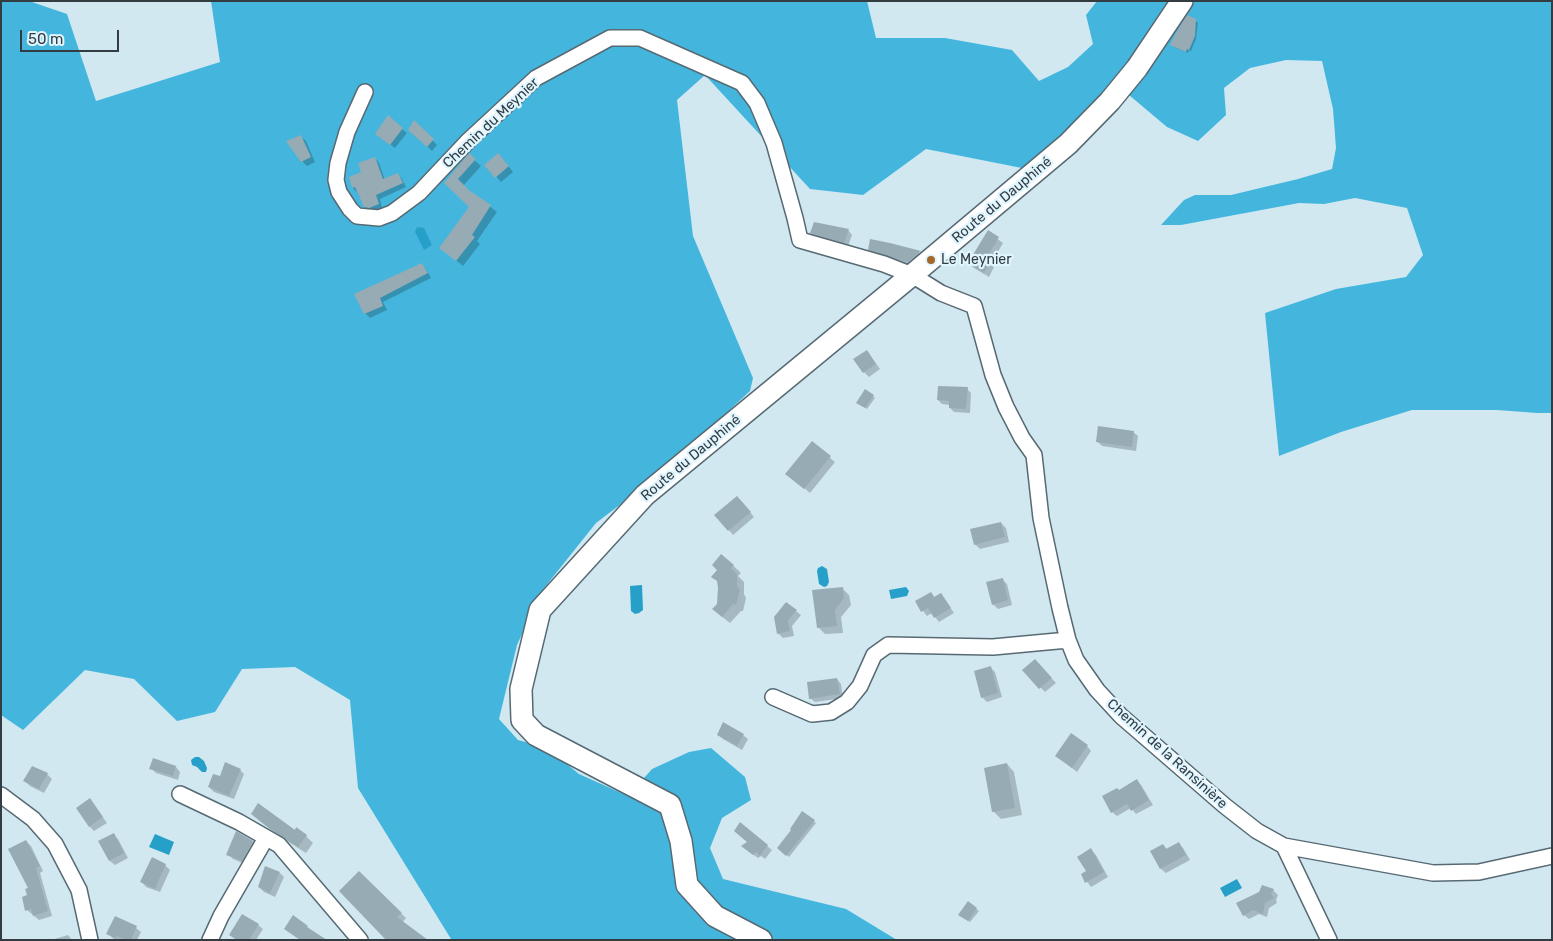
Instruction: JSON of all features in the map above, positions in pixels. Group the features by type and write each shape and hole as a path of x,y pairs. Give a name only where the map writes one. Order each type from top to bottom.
{"street":[{"name":"Route du Dauphiné","path":"761,940 715,916 687,885 681,841 670,805 536,735 522,720 521,689 540,610 645,494 1068,144 1103,109 1137,68 1182,1"},
{"name":"Chemin du Meynier","path":"365,92 347,132 338,163 336,180 339,192 357,216 379,218 392,213 418,193 469,140 536,78 610,38 640,38 742,83 757,103 774,143 800,240 884,264 912,275"},
{"name":"Chemin de la Ransinière","path":"912,275 941,293 974,306 994,375 1006,407 1022,438 1034,455 1041,518 1068,640 1076,660 1091,683 1121,716 1225,806 1257,831 1284,846 1433,873 1479,872 1552,856"},
{"path":"773,697 812,714 831,712 848,702 860,686 874,655 888,645 993,647 1068,640"},
{"path":"180,794 239,822 279,845 360,940"},
{"path":"1,795 33,819 55,844 79,890 90,940"},
{"path":"210,940 221,916 266,838"},
{"path":"1284,846 1330,940"}],"shaded area":[{"path":"1,1 29,1 67,14 96,101 220,62 211,1 867,1 876,38 945,38 1012,50 1039,81 1068,67 1093,44 1086,15 1097,1 1552,1 1552,413 1497,410 1412,410 1341,432 1279,456 1265,313 1336,289 1406,277 1423,255 1407,208 1355,198 1324,204 1299,203 1181,225 1161,225 1184,200 1195,195 1231,195 1332,169 1336,148 1333,109 1322,61 1286,60 1250,68 1224,88 1226,115 1198,141 1167,127 1129,95 1047,173 926,149 863,195 810,189 705,75 677,100 693,236 753,378 750,391 662,473 596,523 541,592 517,645 499,719 518,740 547,748 579,774 628,796 652,769 689,752 711,748 745,777 751,800 722,818 710,848 723,879 846,909 897,940 451,939 358,788 350,700 295,667 242,669 215,712 177,721 134,679 85,670 23,730 1,715"},
{"path":"417,227 424,228 432,245 424,250 415,232"},
{"path":"822,566 827,569 829,582 824,587 819,584 817,571"},
{"path":"642,585 643,610 635,614 631,611 630,586"},
{"path":"906,587 909,591 907,596 891,599 889,590"},
{"path":"199,757 204,761 207,768 206,772 202,772 192,765 191,760"},
{"path":"155,834 174,842 169,855 149,847"},
{"path":"1237,879 1242,888 1225,897 1220,888"}],"building":[{"path":"1187,15 1196,19 1195,36 1189,50 1187,49 1186,52 1170,45"},
{"path":"388,115 403,128 390,145 375,134"},
{"path":"414,120 434,139 427,147 408,130"},
{"path":"301,135 311,157 301,162 286,141"},
{"path":"469,153 476,159 458,179 470,191 491,205 472,235 475,237 456,261 439,248 469,207 444,183"},
{"path":"498,153 509,166 495,178 484,165"},
{"path":"375,157 383,179 398,173 403,183 376,195 379,204 369,208 364,207 355,187 352,188 349,177 361,172 358,163"},
{"path":"814,222 849,229 844,243 810,233"},
{"path":"988,230 999,237 986,259 990,261 984,273 968,263"},
{"path":"870,239 921,251 908,262 868,250"},
{"path":"422,263 428,273 380,298 383,306 364,314 354,294"},
{"path":"867,350 876,364 863,373 853,359"},
{"path":"938,386 968,387 966,409 949,408 949,401 937,400"},
{"path":"865,389 874,395 865,408 856,403"},
{"path":"1098,426 1134,431 1132,447 1096,442"},
{"path":"812,441 831,456 804,489 785,474"},
{"path":"737,496 751,512 728,531 714,515"},
{"path":"1001,522 1005,537 974,545 970,529"},
{"path":"721,554 734,565 731,568 737,574 737,586 740,590 736,605 733,604 722,617 712,609 717,604 718,588 717,581 711,577 717,570 712,565"},
{"path":"1003,578 1008,600 992,605 986,582"},
{"path":"843,587 844,598 835,610 837,626 817,628 812,590"},
{"path":"931,592 934,597 941,593 951,608 934,618 928,608 921,612 915,601"},
{"path":"786,602 797,610 788,621 790,631 777,634 774,617"},
{"path":"1035,659 1052,678 1039,689 1022,670"},
{"path":"991,666 998,693 981,698 974,671"},
{"path":"837,678 840,694 809,699 807,682"},
{"path":"723,722 744,734 737,746 717,735"},
{"path":"1071,733 1088,745 1072,768 1055,756"},
{"path":"153,758 176,766 173,776 149,769"},
{"path":"225,762 241,769 229,796 208,787 213,774 220,776"},
{"path":"1007,763 1015,808 992,812 984,768"},
{"path":"32,766 48,773 39,789 23,781"},
{"path":"1137,779 1149,800 1131,811 1127,804 1111,813 1102,796 1117,788 1119,790"},
{"path":"90,798 103,817 89,827 76,808"},
{"path":"258,803 295,830 296,827 307,835 298,847 251,814"},
{"path":"802,811 815,820 786,856 777,848 791,830"},
{"path":"740,822 768,845 760,856 756,852 753,855 741,846 747,842 734,831"},
{"path":"236,831 253,841 242,861 226,855"},
{"path":"114,833 124,853 109,861 98,841"},
{"path":"26,840 40,866 36,868 48,911 33,916 31,909 25,911 22,897 27,895 25,889 28,888 8,849"},
{"path":"1179,842 1186,855 1160,869 1150,851 1163,844 1166,849"},
{"path":"1091,848 1104,872 1085,883 1081,874 1086,871 1077,857"},
{"path":"152,857 166,864 155,889 140,882"},
{"path":"265,866 280,872 270,893 258,887"},
{"path":"359,871 402,913 397,917 428,940 386,940 339,891"},
{"path":"1262,885 1274,889 1271,894 1274,898 1265,903 1263,914 1253,910 1243,916 1236,903 1259,892"},
{"path":"968,901 977,908 968,921 958,915"},
{"path":"242,914 259,924 249,940 237,940 229,935"},
{"path":"293,915 327,940 300,940 284,929"},
{"path":"115,916 137,926 131,940 117,936 115,938 106,934"}],"place":[{"name":"Le Meynier","path":"931,260"}]}
